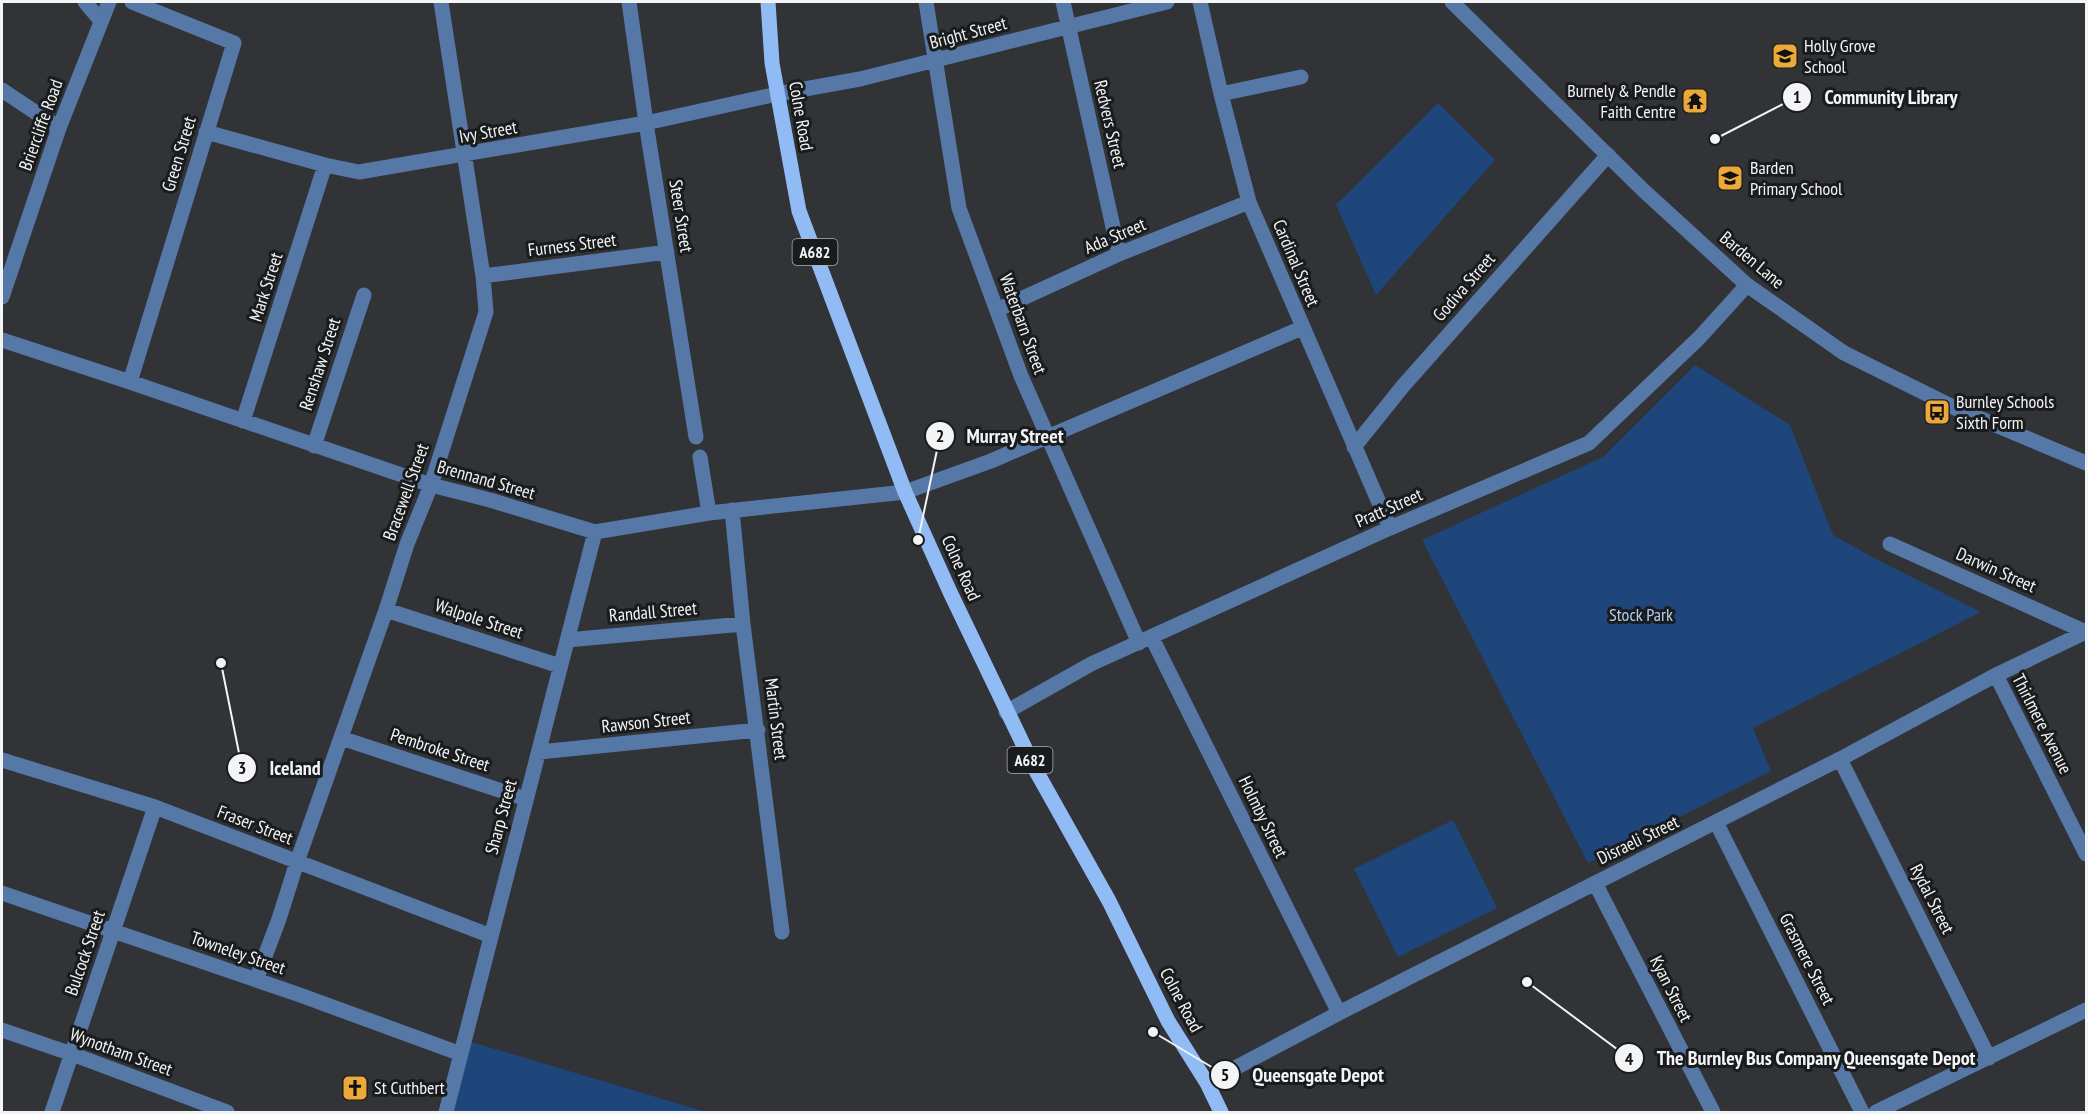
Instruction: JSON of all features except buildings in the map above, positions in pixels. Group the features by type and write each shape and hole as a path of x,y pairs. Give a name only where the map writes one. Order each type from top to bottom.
{"main road":[{"name":"Colne Road","path":"768,2 772,63 799,211 905,492 1006,712 1035,769 1108,901 1168,1021 1207,1083 1221,1113"}],"street":[{"path":"85,2 101,21"},
{"name":"Briercliffe Road","path":"2,297 59,128 109,2"},
{"name":"Green Street","path":"130,382 234,43 132,2"},
{"name":"Bracewell Street","path":"256,980 277,925 407,544 431,485 486,312 483,276 441,2"},
{"name":"Steer Street","path":"629,2 696,437"},
{"name":"Waterbarn Street","path":"926,2 959,208 1021,376 1046,436 1145,640"},
{"name":"Redvers Street","path":"1063,2 1119,254"},
{"name":"Bright Street","path":"777,94 935,62 1167,2"},
{"name":"Cardinal Street","path":"1200,2 1249,202 1390,528"},
{"name":"Barden Lane","path":"1452,2 1608,155 1747,285 1844,353 1955,408 2086,463"},
{"path":"1221,94 1301,77"},
{"path":"2,90 59,128"},
{"name":"Ivy Street","path":"206,132 325,165 359,172 464,156 646,123 777,94"},
{"name":"Godiva Street","path":"1354,447 1403,386 1608,155"},
{"name":"Mark Street","path":"243,421 325,165"},
{"name":"Ada Street","path":"997,310 1119,254 1249,202"},
{"name":"Furness Street","path":"483,276 667,252"},
{"name":"Pratt Street","path":"1006,712 1082,668 1390,528 1589,443 1700,337 1747,285"},
{"name":"Renshaw Street","path":"314,446 364,295"},
{"name":"Brennand Street","path":"2,340 431,485 490,500 595,532 732,510 905,492 991,461 1302,328"},
{"path":"700,457 709,513"},
{"name":"Martin Street","path":"732,510 743,624 782,932"},
{"name":"Sharp Street","path":"446,1113 595,532"},
{"name":"Darwin Street","path":"1890,544 2086,632"},
{"name":"Walpole Street","path":"386,610 560,666"},
{"name":"Randall Street","path":"567,640 743,624"},
{"name":"Disraeli Street","path":"1207,1083 1339,1013 1840,759 1996,675 2086,632"},
{"name":"Holmby Street","path":"1145,640 1339,1013"},
{"name":"Thirlmere Avenue","path":"1996,675 2086,854"},
{"name":"Rawson Street","path":"538,752 758,730"},
{"name":"Pembroke Street","path":"341,738 526,799"},
{"name":"Rydal Street","path":"1840,759 1989,1058"},
{"name":"Fraser Street","path":"2,760 155,807 491,936"},
{"name":"Bulcock Street","path":"52,1113 155,807"},
{"name":"Grasmere Street","path":"1716,822 1862,1113"},
{"name":"Kyan Street","path":"1595,883 1713,1113"},
{"name":"Towneley Street","path":"2,894 256,980 461,1054"},
{"path":"1876,1113 2086,1010"},
{"name":"Wynotham Street","path":"2,1030 227,1113"}],"green space":[{"path":"1438,103 1495,160 1376,295 1336,205"},
{"name":"Stock Park","path":"1695,365 1790,425 1833,535 1981,612 1753,728 1771,771 1588,863 1422,540 1603,457"},
{"path":"1453,820 1497,908 1398,957 1354,869"},
{"path":"465,1040 706,1112 446,1112"}],"place":[{"name":"Holly Grove School","path":"1785,56"},
{"name":"Burnely & Pendle Faith Centre","path":"1695,101"},
{"name":"Community Library","path":"1715,139"},
{"name":"Barden Primary School","path":"1730,178"},
{"name":"Burnley Schools Sixth Form","path":"1937,412"},
{"name":"Murray Street","path":"918,540"},
{"name":"Iceland","path":"221,663"},
{"name":"The Burnley Bus Company Queensgate Depot","path":"1527,982"},
{"name":"Queensgate Depot","path":"1153,1032"},
{"name":"St Cuthbert","path":"355,1088"}]}
